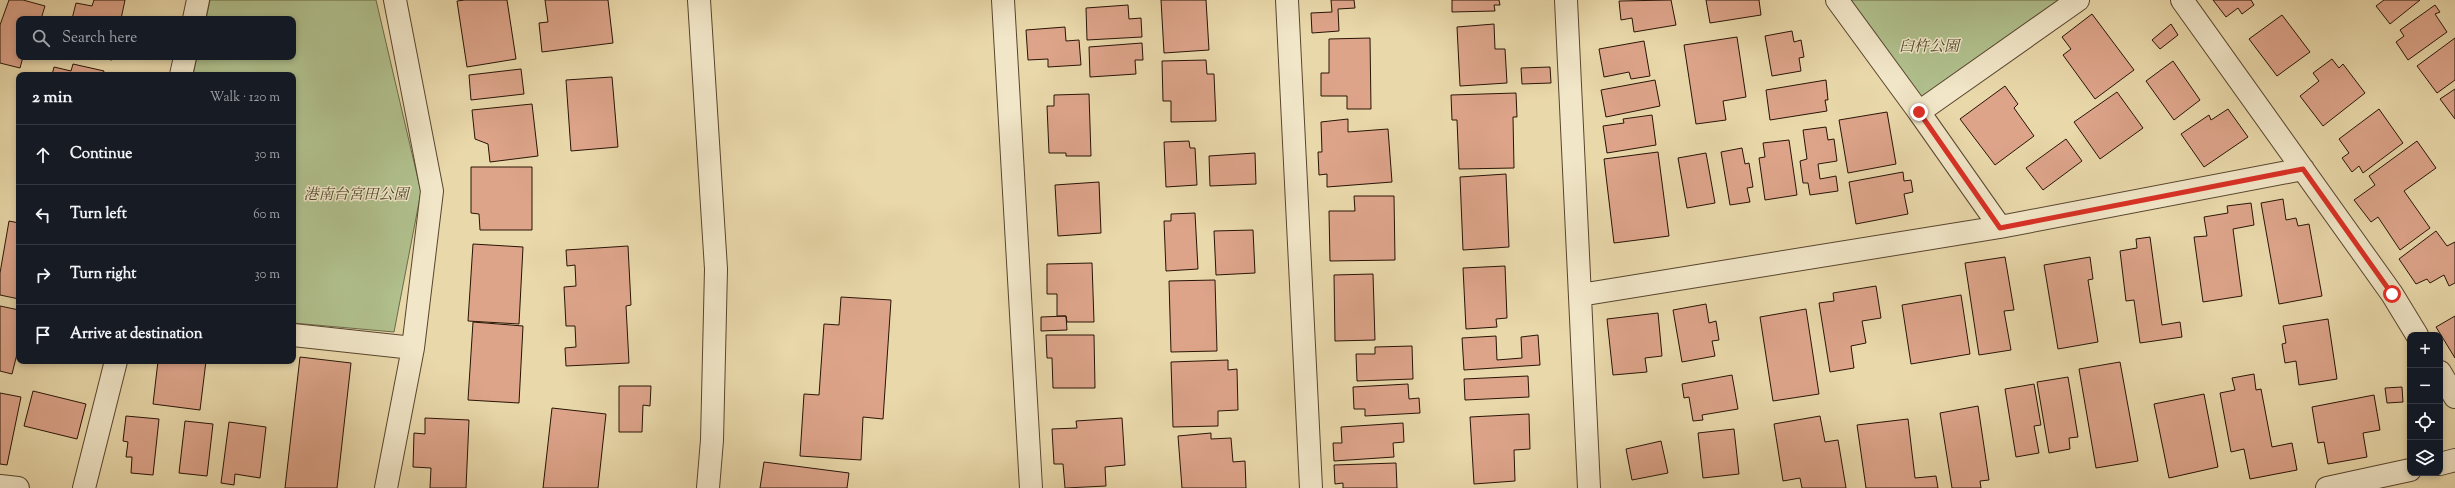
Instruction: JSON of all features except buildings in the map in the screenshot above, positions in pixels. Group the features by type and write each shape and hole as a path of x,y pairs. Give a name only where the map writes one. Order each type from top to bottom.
{"street":[{"path":"195,16 198,0"},
{"path":"386,488 412,348 432,191 395,0"},
{"path":"699,0 716,269 712,440 708,488"},
{"path":"1003,0 1032,488"},
{"path":"1287,0 1310,488"},
{"path":"1566,0 1589,488"},
{"path":"1838,0 2000,228"},
{"path":"1919,112 2078,0"},
{"path":"2182,0 2392,294 2416,332"},
{"path":"182,72 184,60"},
{"path":"1580,295 2000,228 2303,169"},
{"path":"296,335 412,348"},
{"path":"84,488 115,364"},
{"path":"2443,377 2455,397"},
{"path":"2443,463 2455,460"},
{"path":"2327,488 2407,471"},
{"path":"0,486 18,488"}],"green space":[{"name":"港南台宮田公園","path":"210,0 376,0 421,192 394,332 296,323 296,72 194,72 196,60 296,60 296,16 207,16"},
{"name":"臼杵公園","path":"1837,0 2078,0 1919,112"}],"route":[{"path":"1919,112 2000,228 2303,169 2392,294"}]}
